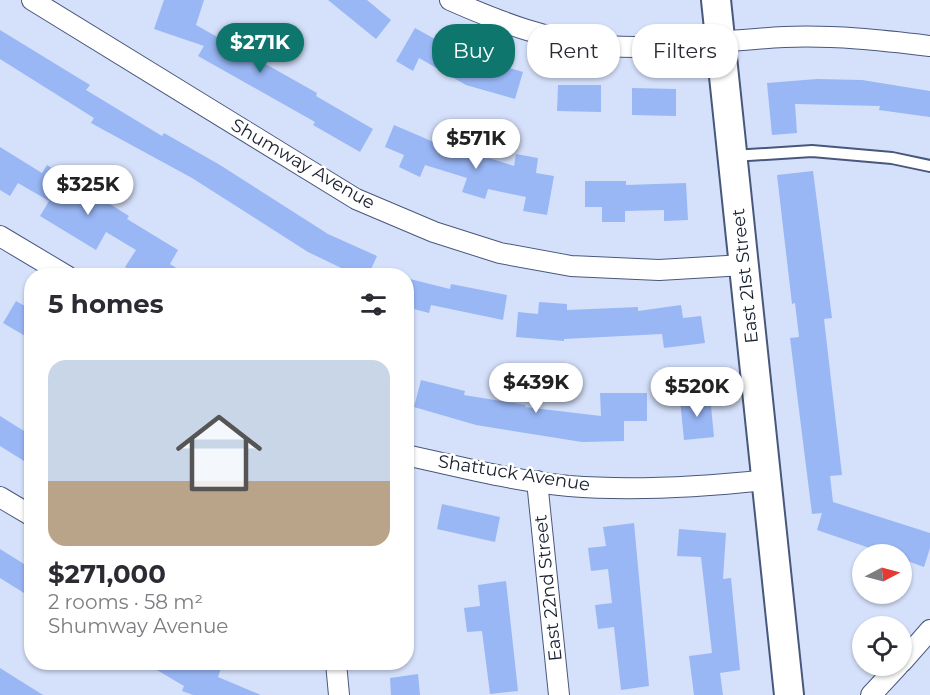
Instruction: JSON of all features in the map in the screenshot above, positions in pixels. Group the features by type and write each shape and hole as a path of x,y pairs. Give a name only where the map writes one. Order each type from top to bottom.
{"street":[{"name":"Shumway Avenue","path":"32,0 356,199 434,231 500,253 571,266 659,270 744,265"},
{"path":"450,0 495,20 534,32 604,46 632,47"},
{"name":"East 21st Street","path":"716,0 718,24"},
{"path":"738,41 786,37 860,38 930,46"},
{"name":"East 21st Street","path":"724,78 789,695"},
{"path":"0,236 54,268"},
{"name":"Shattuck Avenue","path":"414,456 537,481 614,488 766,480"},
{"name":"East 22nd Street","path":"537,481 559,695"},
{"path":"0,497 24,511"},
{"path":"912,651 930,630"},
{"path":"337,670 339,695"},
{"path":"871,695 889,676"}],"lane":[{"path":"732,156 812,151 892,158 930,166"}],"building":[{"path":"164,0 204,0 196,25 317,93 316,96 373,129 360,152 313,125 315,122 198,56 204,46 154,29"},
{"path":"328,0 367,0 391,20 376,39"},
{"path":"415,28 432,37 432,65 419,58 413,71 396,61"},
{"path":"0,30 90,85 86,90 162,136 164,133 220,165 328,234 377,256 372,268 341,268 308,252 192,178 91,123 94,118 0,59"},
{"path":"515,70 523,72 515,99 466,85 454,78 515,78"},
{"path":"817,79 862,80 930,91 930,117 879,110 880,106 795,104 797,133 772,135 767,83"},
{"path":"558,85 601,85 601,112 557,111"},
{"path":"632,88 676,89 676,116 632,115"},
{"path":"394,125 457,152 458,148 514,166 516,154 538,158 536,173 554,176 547,215 523,211 526,197 488,189 485,199 462,192 467,178 425,165 420,177 399,167 404,155 385,147"},
{"path":"0,147 42,173 47,165 129,216 127,219 178,250 170,264 176,268 127,268 125,267 136,250 106,232 96,250 40,216 49,201 18,183 10,196 0,190"},
{"path":"813,171 832,318 824,319 842,475 830,476 833,502 930,533 930,548 924,567 912,563 912,544 858,544 817,530 822,513 812,514 790,338 799,337 795,303 792,304 777,175"},
{"path":"585,181 626,181 626,185 686,183 688,220 664,221 664,210 625,211 625,222 602,222 602,207 585,207"},
{"path":"414,280 450,289 451,284 507,295 503,320 431,305 429,313 414,309"},
{"path":"16,301 24,306 24,335 3,323"},
{"path":"539,302 567,304 567,310 638,307 638,311 681,305 683,318 701,316 705,343 664,348 662,334 564,339 564,341 516,337 518,312 538,314"},
{"path":"421,380 465,391 464,395 526,405 525,407 601,416 600,393 647,393 647,421 624,421 624,441 582,442 476,425 414,407"},
{"path":"710,396 714,437 684,440 680,399"},
{"path":"0,416 24,431 24,461 0,446"},
{"path":"442,504 500,517 495,542 437,529"},
{"path":"634,523 649,686 621,690 614,627 598,629 595,605 612,603 608,569 591,571 588,548 606,546 603,527"},
{"path":"679,529 726,533 723,579 731,578 740,670 720,673 723,695 694,695 689,656 712,653 701,557 677,556"},
{"path":"0,549 24,564 24,593 0,578"},
{"path":"506,581 518,691 490,694 482,631 467,632 464,608 480,606 478,585"},
{"path":"0,668 43,695 0,695"},
{"path":"157,670 220,670 218,677 261,695 193,695 182,691 184,686"},
{"path":"418,674 420,695 391,695 390,678"}]}
